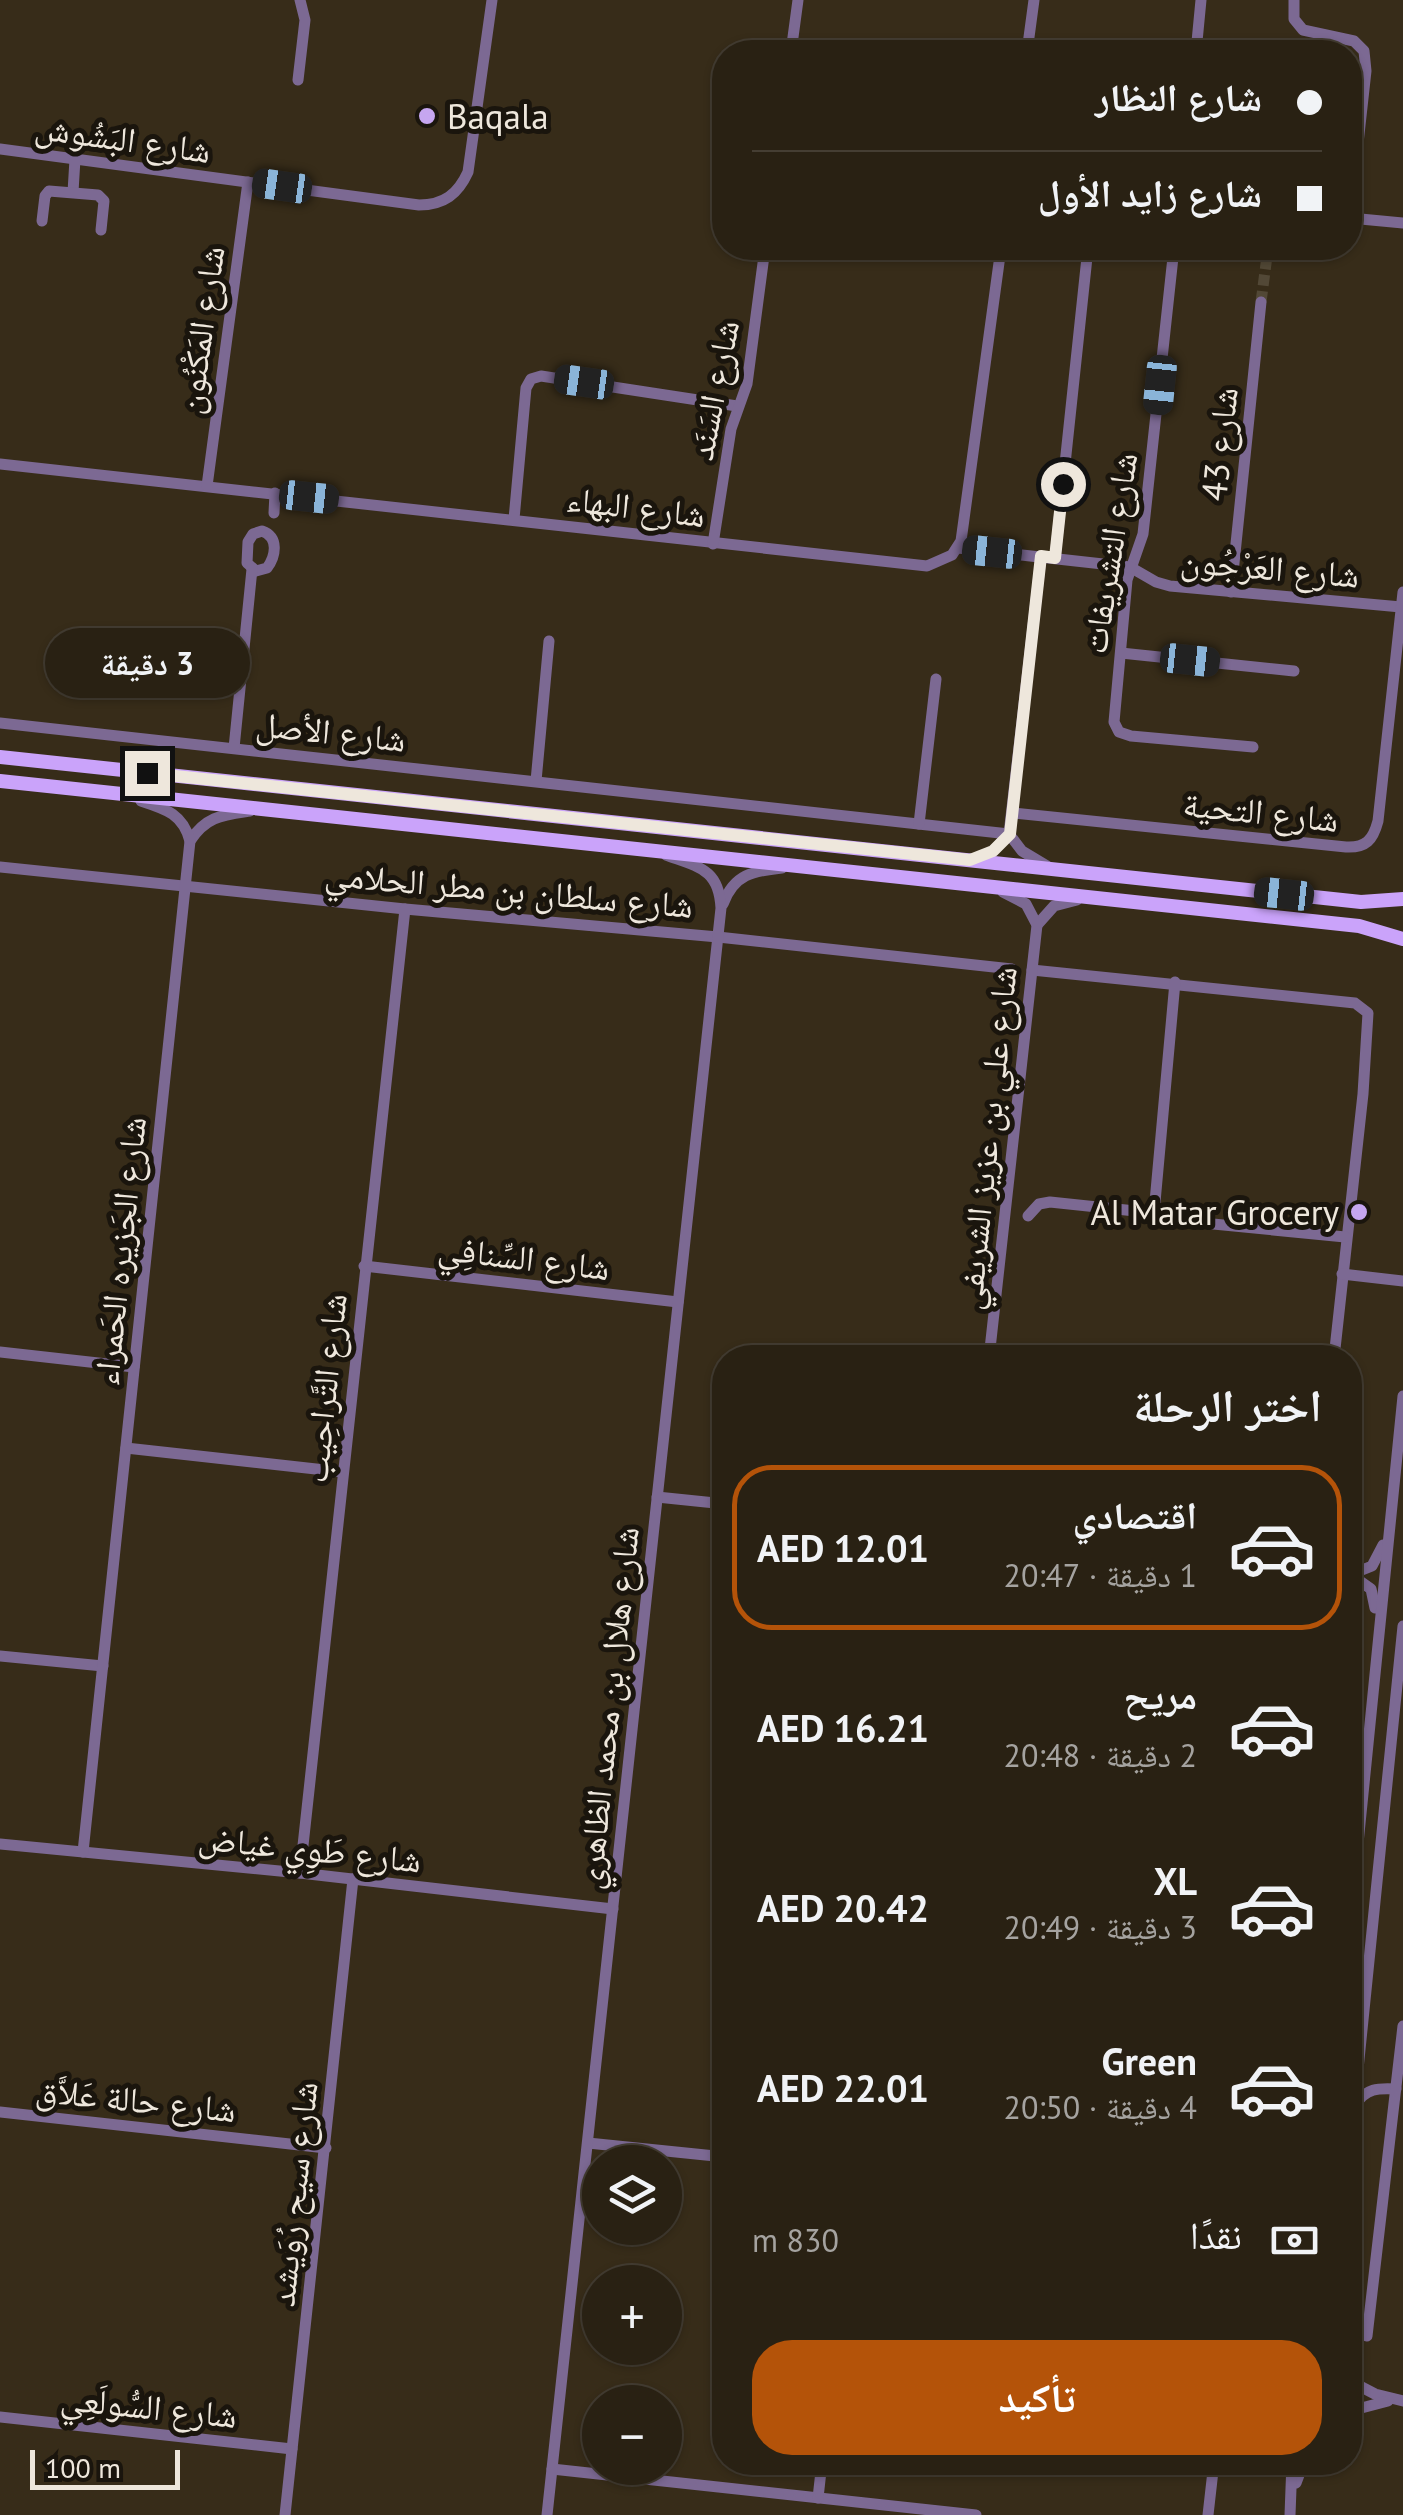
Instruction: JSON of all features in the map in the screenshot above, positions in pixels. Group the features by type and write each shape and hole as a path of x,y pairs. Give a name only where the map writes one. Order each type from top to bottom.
{"main road":[{"path":"0,757 1361,902 1403,899"},
{"path":"0,780 1359,926 1403,940"}],"street":[{"path":"298,80 305,20 300,0"},
{"name":"شارع البَشُوش","path":"0,150 419,205 442,202 454,194 470,164 492,0"},
{"path":"793,40 798,0"},
{"path":"1029,40 1034,0"},
{"path":"1197,40 1202,0"},
{"path":"1294,0 1294,19 1303,30 1346,40"},
{"path":"1362,49 1366,60 1362,99"},
{"path":"73,192 75,159"},
{"name":"شارع المَكْنُون","path":"207,486 248,182"},
{"path":"42,221 46,193 73,192 102,198 102,230"},
{"path":"1362,218 1403,223"},
{"name":"شارع السَنَد","path":"713,544 730,429 747,384 763,260"},
{"path":"958,548 999,260"},
{"path":"1055,558 1087,260"},
{"name":"شارع التشريفات","path":"1173,260 1144,534 1130,567 1115,726 1122,734 1253,748"},
{"name":"شارع 43","path":"1231,592 1262,302"},
{"path":"514,519 526,388 531,378 541,376 737,406"},
{"name":"شارع البهاء","path":"0,464 917,566 936,564 958,548"},
{"path":"252,569 263,570 269,565 274,547 275,493"},
{"path":"234,748 252,569 246,558 250,537 273,525"},
{"name":"شارع العَرْجُون","path":"958,548 1130,567 1164,585 1402,607"},
{"path":"970,860 993,851 1010,834 1041,556"},
{"name":"شارع التحية","path":"1012,813 1346,848 1363,846 1372,838 1379,814 1403,592"},
{"path":"536,781 550,641"},
{"path":"1120,653 1294,671"},
{"path":"919,824 936,679"},
{"name":"شارع الأصل","path":"0,723 1010,834"},
{"path":"116,792 175,814 184,823 190,841"},
{"path":"190,841 200,826 214,817 265,809"},
{"path":"1010,834 1031,858 1056,870"},
{"name":"شارع الجَزيره الحَمراء","path":"83,1852 190,841"},
{"path":"653,851 711,875 719,888 721,908"},
{"name":"شارع سلطان بن مطر الحلامي","path":"0,866 1012,969"},
{"path":"721,908 729,888 740,876 803,866"},
{"name":"شارع علي بن عزيز الشريفي","path":"982,885 1022,900 1037,926 990,1345"},
{"name":"شارع علي بن عزيز الشريفي","path":"1037,926 1054,906 1095,898"},
{"name":"شارع هلال بن محمد الظاهري","path":"548,2515 721,908"},
{"name":"شارع التَّراحِيب","path":"300,1873 405,909"},
{"path":"1032,970 1355,1003 1368,1013 1365,1077 1335,1345"},
{"path":"1154,1214 1175,982"},
{"path":"1028,1216 1044,1202 1154,1214 1162,1219 1345,1237"},
{"name":"شارع السِّنافِي","path":"364,1266 678,1302"},
{"path":"1342,1274 1403,1281"},
{"path":"0,1352 134,1367"},
{"path":"1362,1807 1403,1396"},
{"path":"126,1448 343,1472"},
{"path":"658,1497 712,1503"},
{"path":"1362,1570 1372,1566 1382,1553 1391,1504"},
{"path":"1362,1582 1371,1588 1375,1600 1377,1644"},
{"path":"1362,2031 1403,1626"},
{"path":"0,1656 103,1666"},
{"name":"شارع طَوِي غياض","path":"0,1844 613,1908"},
{"name":"شارع سيح رُوَيشد","path":"285,2515 353,1879"},
{"path":"1362,1913 1375,1916"},
{"path":"1367,2336 1403,2026"},
{"path":"1362,2072 1381,2088 1396,2090"},
{"path":"1362,2096 1381,2088"},
{"name":"شارع حالة عَلاَّق","path":"0,2112 326,2148"},
{"path":"588,2143 712,2155"},
{"path":"1362,2386 1397,2401"},
{"path":"1362,2409 1397,2401"},
{"name":"شارع السُّولَعِي","path":"0,2418 292,2449"},
{"path":"552,2469 818,2498 886,2511 976,2515"},
{"path":"818,2498 821,2475"},
{"path":"1208,2515 1213,2475"},
{"path":"1290,2515 1292,2475"},
{"path":"1293,2492 1299,2475"}],"tunnel":[{"path":"1261,302 1266,260"}],"place":[{"name":"Baqala","path":"427,116"},
{"name":"Al Matar Grocery","path":"1359,1212"}],"route":[{"path":"147,773 970,860 993,851 1010,834 1041,556 1055,558 1063,484"}]}
